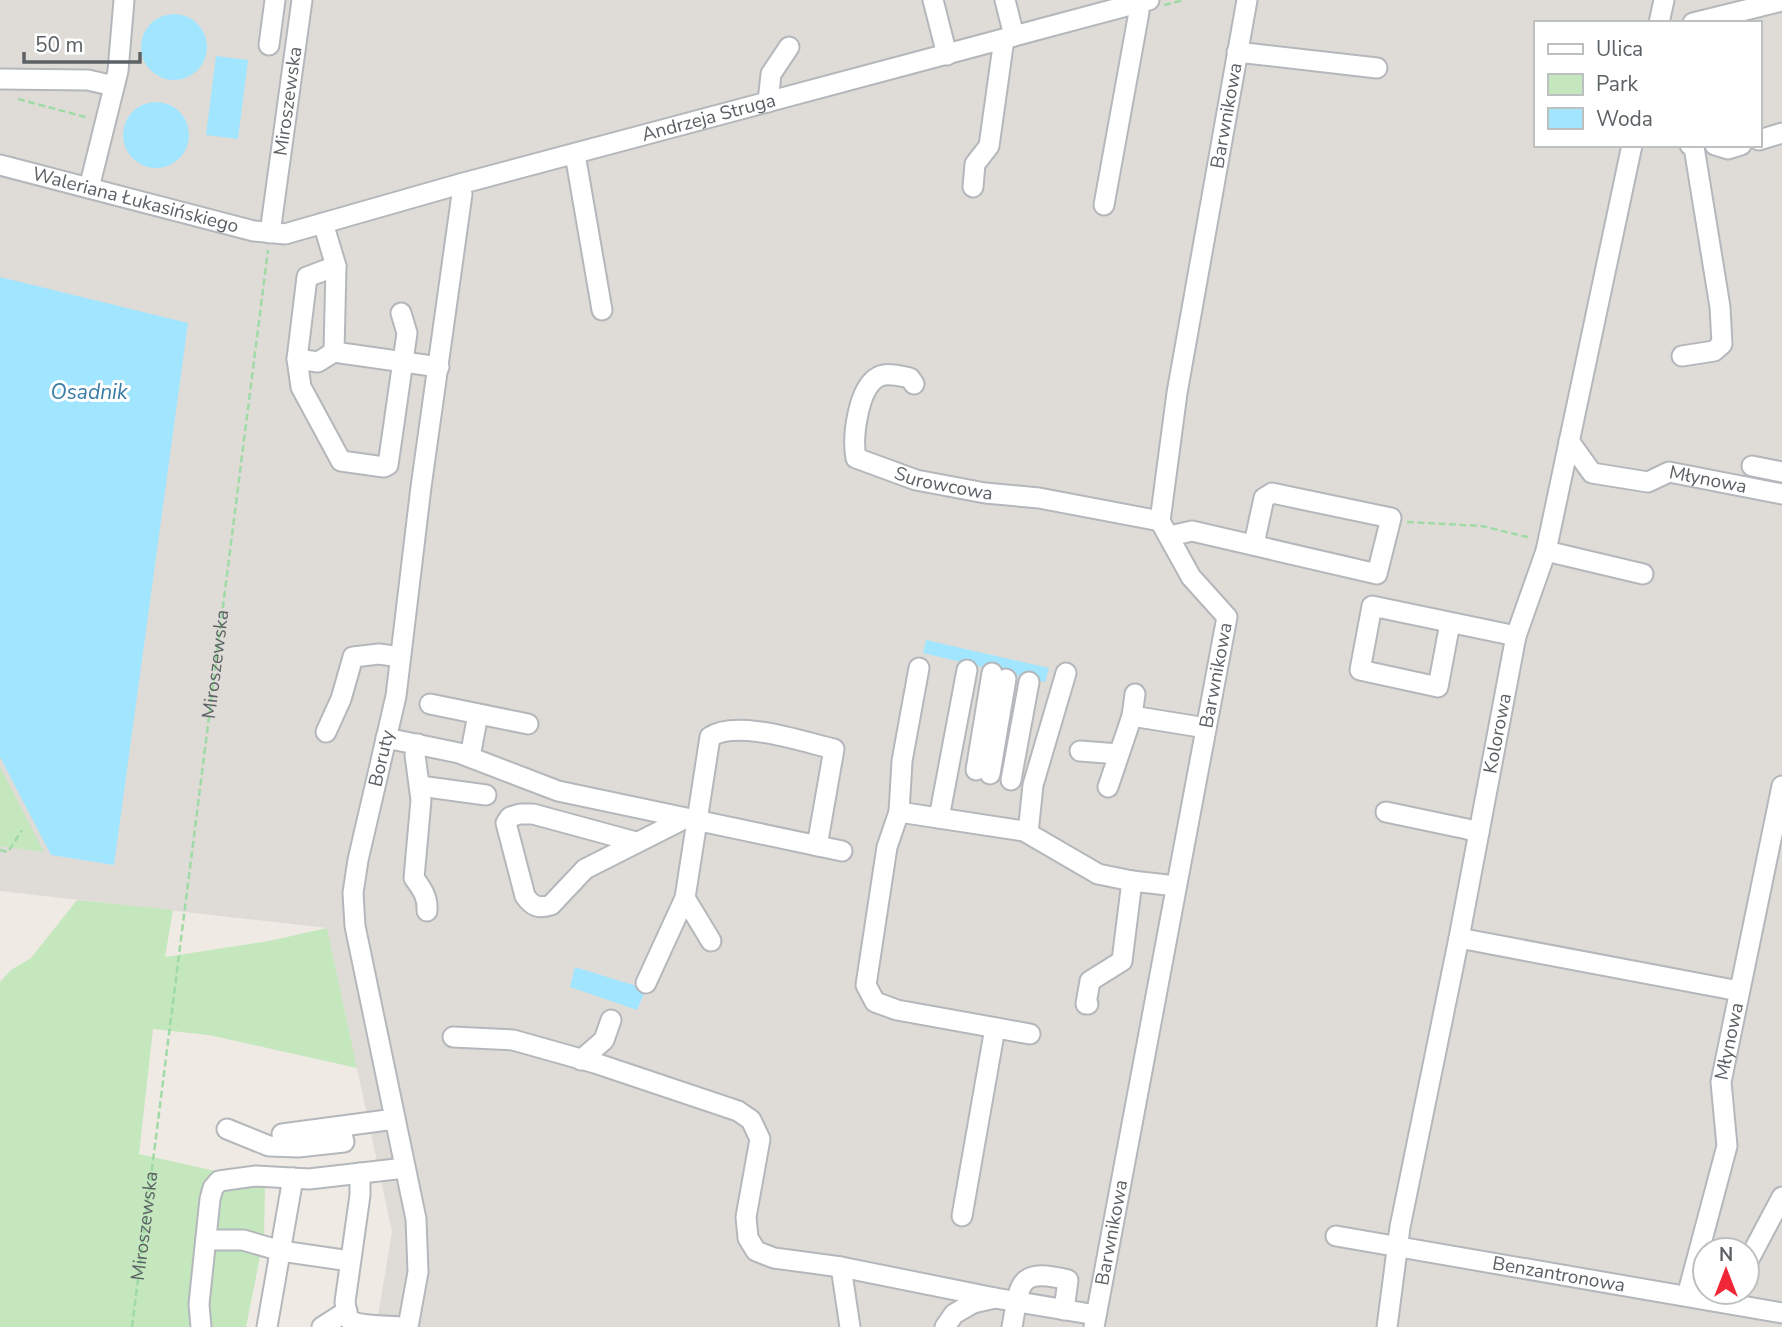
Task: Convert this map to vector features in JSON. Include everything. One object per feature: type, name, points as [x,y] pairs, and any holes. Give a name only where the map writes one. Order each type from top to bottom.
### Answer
[{"type":"street","points":[[89,188],[114,86],[124,0]]},
{"type":"street","points":[[270,45],[275,0]]},
{"type":"street","name":"Miroszewska","points":[[270,233],[302,0]]},
{"type":"street","points":[[933,0],[947,55]]},
{"type":"street","points":[[973,187],[975,164],[989,146],[1009,38],[1005,0]]},
{"type":"street","name":"Barwnikowa","points":[[1095,1321],[1227,617],[1191,577],[1165,529],[1177,393],[1247,0]]},
{"type":"street","points":[[1659,21],[1664,0]]},
{"type":"street","points":[[1701,21],[1782,1]]},
{"type":"street","points":[[1104,205],[1143,2]]},
{"type":"street","name":"Andrzeja Struga","points":[[270,233],[285,234],[460,184],[1143,2]]},
{"type":"street","points":[[768,102],[771,74],[789,47]]},
{"type":"street","points":[[1237,52],[1377,68]]},
{"type":"street","points":[[0,79],[88,80],[114,86]]},
{"type":"street","points":[[1761,139],[1782,133]]},
{"type":"street","name":"Kolorowa","points":[[1387,1327],[1400,1227],[1459,938],[1516,636],[1546,548],[1638,147]]},
{"type":"street","points":[[1682,356],[1714,351],[1722,344],[1720,307],[1693,147]]},
{"type":"street","points":[[575,154],[602,310]]},
{"type":"street","name":"Waleriana Łukasińskiego","points":[[0,165],[270,233]]},
{"type":"street","name":"Boruty","points":[[407,1327],[418,1272],[418,1242],[355,926],[353,893],[358,860],[396,696],[421,487],[462,194],[460,184]]},
{"type":"street","points":[[323,223],[336,266],[334,352]]},
{"type":"street","points":[[336,266],[307,276],[297,359],[301,387],[341,461],[384,467],[388,465],[407,333],[401,313]]},
{"type":"street","points":[[297,359],[318,362],[334,352],[439,367]]},
{"type":"street","name":"Surowcowa","points":[[914,384],[910,378],[895,374],[880,376],[868,385],[855,427],[856,458],[916,480],[985,493],[1039,498],[1165,529]]},
{"type":"street","name":"Młynowa","points":[[1569,441],[1592,473],[1648,482],[1670,472],[1782,494]]},
{"type":"street","points":[[1752,466],[1782,472]]},
{"type":"street","points":[[1165,529],[1192,531],[1254,544],[1377,574],[1391,518],[1272,493],[1264,498],[1254,544]]},
{"type":"street","points":[[1546,548],[1643,574]]},
{"type":"street","points":[[1450,623],[1438,687],[1360,670],[1372,606],[1516,636]]},
{"type":"street","points":[[326,732],[341,699],[353,657],[379,654],[400,657]]},
{"type":"street","points":[[919,668],[902,761],[899,812],[887,847],[866,985],[875,1002],[897,1010],[1030,1034]]},
{"type":"street","points":[[939,818],[989,737],[985,674]]},
{"type":"street","points":[[969,769],[987,706],[985,674]]},
{"type":"street","points":[[969,769],[985,674]]},
{"type":"street","points":[[1028,834],[1033,785],[1066,674]]},
{"type":"street","points":[[1011,780],[1030,682]]},
{"type":"street","points":[[1108,787],[1132,716],[1135,694]]},
{"type":"street","points":[[430,704],[528,724]]},
{"type":"street","points":[[470,757],[478,714]]},
{"type":"street","points":[[1132,716],[1206,728]]},
{"type":"street","points":[[646,983],[685,898],[690,820],[709,737],[729,731],[753,732],[834,749],[817,846]]},
{"type":"street","points":[[1020,731],[1048,735]]},
{"type":"street","points":[[386,738],[470,757],[558,791],[842,851]]},
{"type":"street","points":[[418,744],[415,755],[420,786],[414,878],[424,891],[427,911]]},
{"type":"street","points":[[1080,751],[1119,754]]},
{"type":"street","points":[[969,769],[1033,785]]},
{"type":"street","points":[[420,786],[485,795]]},
{"type":"street","name":"Młynowa","points":[[1687,1296],[1727,1146],[1721,1082],[1782,786]]},
{"type":"street","points":[[899,812],[1028,834],[1098,874],[1176,886]]},
{"type":"street","points":[[1386,812],[1479,833]]},
{"type":"street","points":[[636,842],[533,814],[520,814],[510,817],[506,822],[525,896],[537,907],[551,905],[585,869],[636,842],[690,820]]},
{"type":"street","points":[[1088,1004],[1090,981],[1122,961],[1132,881]]},
{"type":"street","points":[[685,898],[711,941]]},
{"type":"street","points":[[1459,938],[1739,991]]},
{"type":"street","points":[[582,1060],[604,1040],[611,1020]]},
{"type":"street","points":[[962,1216],[995,1028]]},
{"type":"street","points":[[453,1037],[513,1040],[738,1111],[751,1120],[760,1139],[746,1217],[748,1238],[756,1251],[774,1258],[841,1267],[1064,1310],[1095,1321]]},
{"type":"street","points":[[227,1129],[298,1147],[344,1142],[340,1127],[395,1119]]},
{"type":"street","points":[[268,1177],[276,1140]]},
{"type":"street","points":[[201,1327],[200,1304],[210,1199],[213,1188],[219,1181],[268,1177],[309,1179],[405,1168]]},
{"type":"street","points":[[360,1173],[345,1302],[348,1318],[355,1323],[407,1327]]},
{"type":"street","points":[[267,1327],[293,1178]]},
{"type":"street","points":[[1761,1237],[1782,1197]]},
{"type":"street","name":"Benzantronowa","points":[[1336,1236],[1691,1296]]},
{"type":"street","points":[[206,1240],[243,1240],[281,1251],[350,1261]]},
{"type":"street","points":[[841,1267],[850,1327]]},
{"type":"street","points":[[1012,1327],[1021,1284],[1027,1278],[1049,1275],[1068,1280],[1064,1310]]},
{"type":"street","points":[[945,1327],[954,1314],[973,1303],[995,1298]]},
{"type":"street","name":"Benzantronowa","points":[[1757,1306],[1782,1313]]},
{"type":"street","points":[[322,1327],[347,1311]]},
{"type":"path","points":[[18,99],[106,123]]},
{"type":"path","name":"Miroszewska","points":[[132,1327],[270,233]]},
{"type":"path","points":[[1391,518],[1408,522],[1482,526],[1534,538],[1546,548]]},
{"type":"path","points":[[0,850],[8,852],[22,830]]},
{"type":"shaded area","points":[[0,0],[1782,0],[1782,1327],[376,1327],[392,1232],[327,928],[0,891]]},
{"type":"green space","points":[[0,767],[44,852],[0,846]]},
{"type":"green space","points":[[77,900],[173,910],[165,957],[269,941],[327,928],[357,1068],[209,1035],[153,1029],[139,1154],[265,1182],[264,1237],[246,1327],[0,1327],[0,982],[11,970],[31,958]]},
{"type":"water","points":[[174,14],[187,17],[197,24],[204,34],[207,47],[204,60],[197,70],[187,77],[174,80],[161,77],[151,70],[144,60],[141,47],[144,34],[151,24],[161,17]]},
{"type":"water","points":[[216,56],[248,60],[238,139],[206,135]]},
{"type":"water","points":[[156,102],[169,105],[179,112],[186,122],[189,135],[186,148],[179,158],[169,165],[156,168],[143,165],[133,158],[126,148],[123,135],[126,122],[133,112],[143,105]]},
{"type":"water","name":"Osadnik","points":[[0,277],[188,323],[114,865],[51,855],[0,757]]},
{"type":"water","points":[[926,640],[1049,668],[1045,682],[923,653]]},
{"type":"water","points":[[575,967],[646,989],[637,1010],[570,987]]}]
